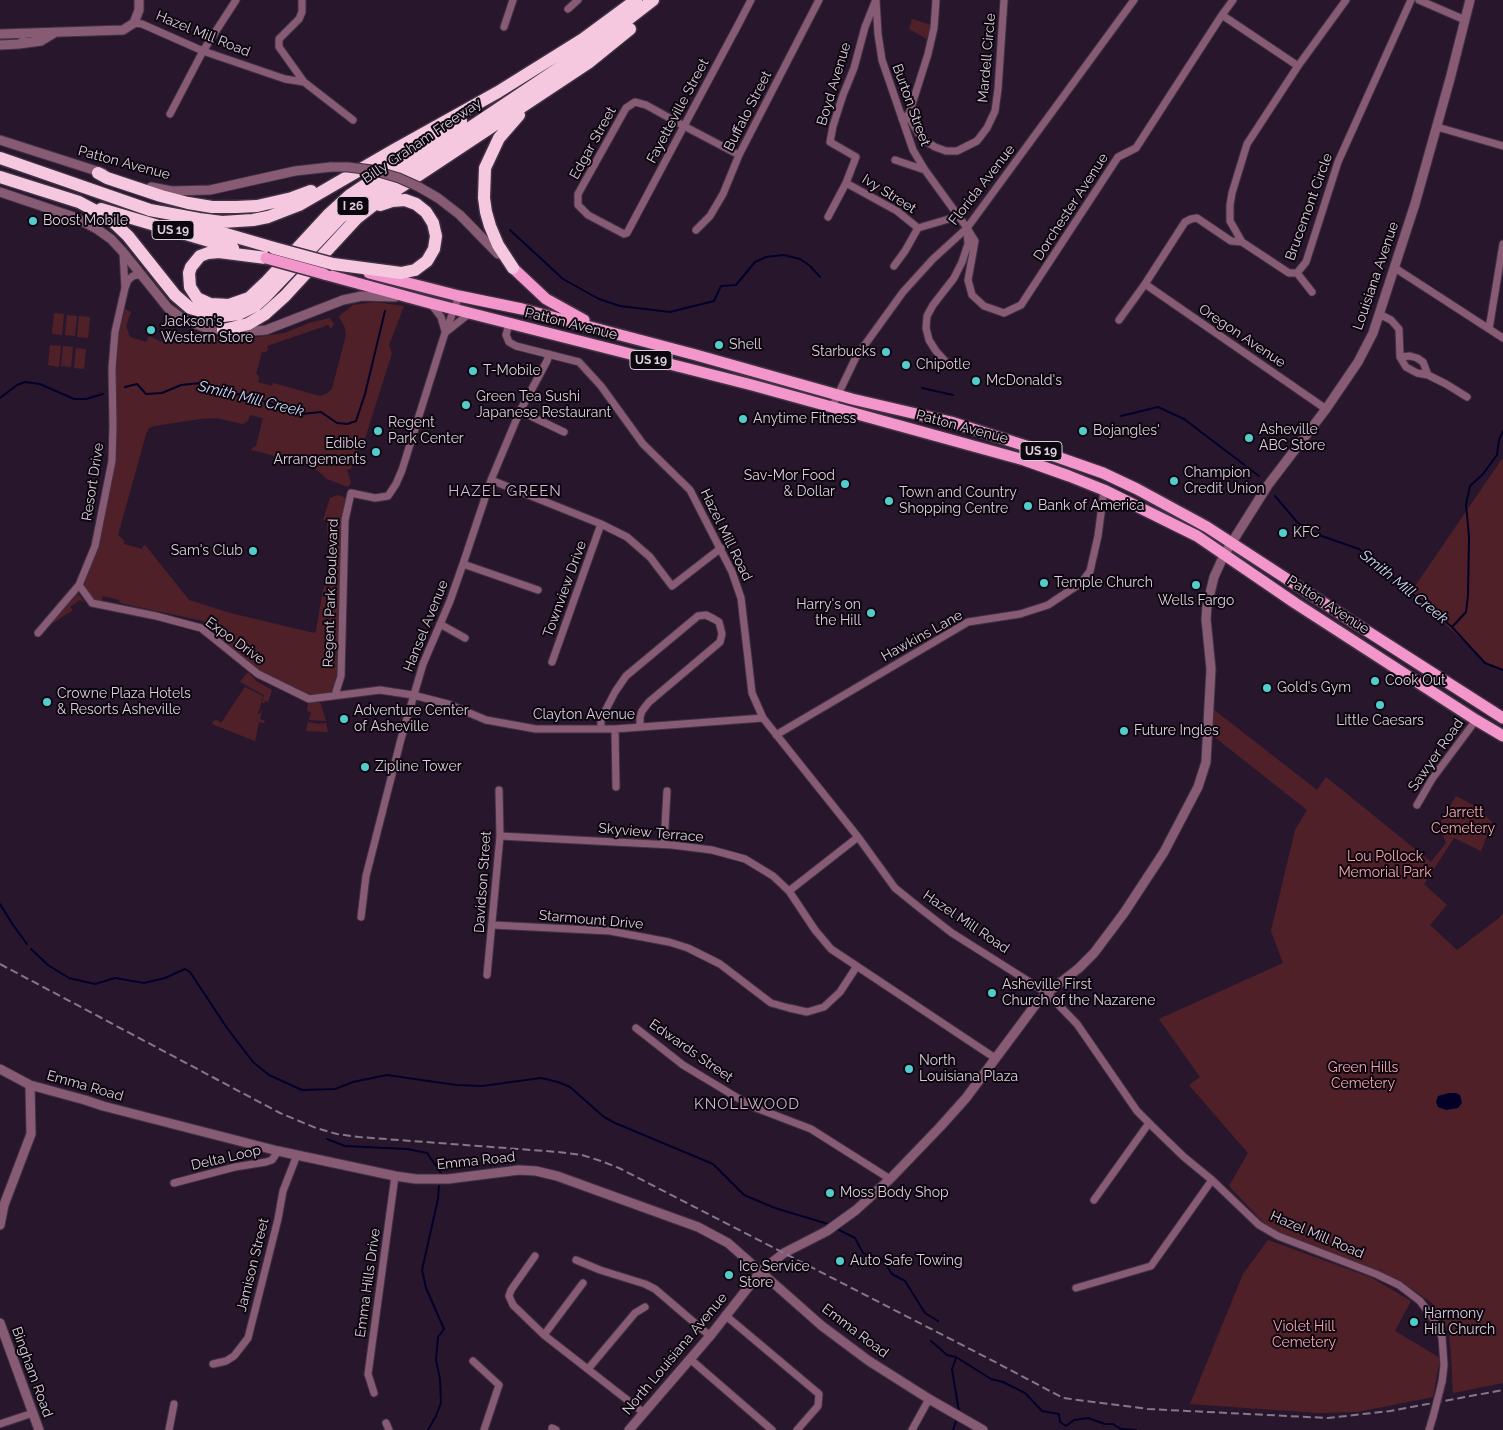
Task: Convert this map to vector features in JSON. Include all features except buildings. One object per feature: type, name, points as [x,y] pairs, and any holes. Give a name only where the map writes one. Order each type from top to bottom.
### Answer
[{"type":"highway","name":"Billy Graham Freeway","points":[[0,158],[150,210],[211,221],[237,222],[268,217],[292,208],[498,92],[583,39],[636,0]]},
{"type":"highway","name":"Billy Graham Freeway","points":[[0,177],[79,202],[109,218],[119,226],[143,253],[174,295],[184,304],[198,311],[215,315],[239,314],[255,306],[266,297],[339,219],[359,202],[604,38],[653,0]]},
{"type":"highway","points":[[223,330],[248,324],[264,314],[285,296],[357,218],[375,204],[588,63],[664,0]]},
{"type":"highway","points":[[513,268],[498,245],[490,226],[484,198],[485,168],[499,138],[508,126],[529,106],[545,95],[549,89]]},
{"type":"highway","points":[[270,253],[219,252],[200,256],[191,267],[189,273],[190,287],[197,298],[210,304],[236,304],[249,298],[328,215],[350,195],[494,99],[498,92]]},
{"type":"highway","points":[[98,172],[107,178],[161,196],[212,207],[241,207],[267,204],[332,185]]},
{"type":"highway","points":[[333,264],[396,273],[407,272],[422,266],[434,249],[435,229],[430,217],[422,208],[410,202],[398,200],[385,203],[351,224]]},
{"type":"highway","name":"Patton Avenue","points":[[79,202],[270,253],[333,264]]},
{"type":"highway","name":"Patton Avenue","points":[[150,210],[270,253]]},
{"type":"main road","name":"Patton Avenue","points":[[270,253],[324,274],[414,299],[752,385],[1024,460],[1104,490],[1197,536],[1295,603],[1503,736]]},
{"type":"main road","name":"Patton Avenue","points":[[333,264],[459,296],[522,309],[852,399],[951,422],[1088,468],[1137,489],[1182,512],[1232,542],[1503,718]]},
{"type":"main road","name":"Patton Avenue","points":[[513,268],[533,288],[554,303],[575,316],[608,332]]},
{"type":"street","points":[[134,23],[139,10],[139,0]]},
{"type":"street","points":[[170,114],[203,51],[236,0]]},
{"type":"street","points":[[302,0],[302,12],[299,19],[279,39],[279,48],[304,82]]},
{"type":"street","points":[[504,26],[514,0]]},
{"type":"street","points":[[568,9],[578,0]]},
{"type":"street","name":"Fayetteville Street","points":[[627,233],[751,0]]},
{"type":"street","name":"Buffalo Street","points":[[696,230],[710,216],[723,194],[739,155],[819,0]]},
{"type":"street","name":"Burton Street","points":[[876,0],[882,60],[913,150],[925,170],[967,228]]},
{"type":"street","name":"Boyd Avenue","points":[[828,217],[846,183],[856,157],[830,142],[833,126],[854,68],[865,27],[876,0]]},
{"type":"street","points":[[902,119],[909,114],[928,54],[934,28],[936,0]]},
{"type":"street","name":"Mardell Circle","points":[[902,119],[910,119],[921,138],[935,147],[946,151],[957,150],[977,141],[987,128],[995,111],[1004,0]]},
{"type":"street","name":"Florida Avenue","points":[[832,407],[856,357],[903,292],[933,259],[967,228],[1134,0]]},
{"type":"street","name":"Dorchester Avenue","points":[[967,228],[975,242],[968,280],[972,295],[984,306],[1004,313],[1021,305],[1118,157],[1136,148],[1233,0]]},
{"type":"street","name":"Brucemont Circle","points":[[1346,0],[1298,66],[1247,144],[1232,193],[1230,221],[1242,242],[1289,273],[1297,274],[1306,262],[1338,162],[1411,0]]},
{"type":"street","points":[[1419,0],[1465,20]]},
{"type":"street","name":"Louisiana Avenue","points":[[1224,555],[1268,485],[1326,409],[1358,362],[1373,333],[1395,268],[1437,127],[1470,0]]},
{"type":"street","points":[[1222,15],[1298,66]]},
{"type":"street","name":"Hazel Mill Road","points":[[0,34],[123,30],[134,23],[142,24],[203,51],[285,79],[304,82],[353,120]]},
{"type":"street","points":[[0,45],[41,42],[57,32]]},
{"type":"street","points":[[19,44],[24,40],[24,33]]},
{"type":"street","name":"Edgar Street","points":[[627,233],[624,234],[588,215],[578,205],[578,194],[626,108],[635,102],[646,105],[684,126]]},
{"type":"street","points":[[684,126],[739,155]]},
{"type":"street","points":[[1437,127],[1503,146]]},
{"type":"street","name":"Patton Avenue","points":[[0,140],[98,172],[162,190],[188,192],[210,190],[294,171],[331,167],[372,170],[399,178],[438,198],[460,215],[513,268]]},
{"type":"street","points":[[895,160],[925,170]]},
{"type":"street","name":"Ivy Street","points":[[846,183],[897,211],[918,228]]},
{"type":"street","name":"Patton Avenue","points":[[2,195],[74,217],[97,229],[111,239],[158,297],[176,314],[191,323],[206,328],[241,332],[266,330],[343,300],[362,296],[389,296],[414,299]]},
{"type":"street","points":[[894,266],[918,228],[958,216]]},
{"type":"street","points":[[1119,320],[1185,222],[1198,218],[1231,241],[1242,242]]},
{"type":"street","points":[[948,364],[929,340],[926,328],[927,316],[954,278],[962,262],[968,244],[967,228]]},
{"type":"street","points":[[1488,329],[1503,244]]},
{"type":"street","name":"Resort Drive","points":[[38,633],[79,586],[95,546],[112,461],[114,426],[112,368],[115,332],[125,288],[123,252]]},
{"type":"street","points":[[1395,268],[1503,338]]},
{"type":"street","points":[[125,288],[128,280],[133,276],[141,274]]},
{"type":"street","points":[[1297,274],[1312,292]]},
{"type":"street","name":"Oregon Avenue","points":[[1144,284],[1326,409]]},
{"type":"street","name":"Regent Park Boulevard","points":[[335,695],[341,676],[345,520],[351,492],[375,498],[388,496],[396,484],[459,296]]},
{"type":"street","points":[[430,303],[441,316],[446,332],[470,313]]},
{"type":"street","points":[[1379,314],[1391,320],[1399,329],[1400,357],[1406,367],[1446,384],[1467,397]]},
{"type":"street","name":"Hazel Mill Road","points":[[509,324],[506,335],[508,342],[516,346],[579,362],[601,386],[643,444],[690,490],[732,572],[741,598],[752,693],[763,718],[858,837],[895,888],[952,933],[1047,992],[1078,1024],[1137,1111],[1184,1157],[1212,1180],[1259,1225],[1277,1236],[1376,1274],[1399,1285],[1420,1301],[1433,1318],[1442,1337],[1444,1365],[1442,1382],[1429,1430]]},
{"type":"street","name":"Hansel Avenue","points":[[361,918],[366,876],[413,695],[423,664],[463,564],[491,480],[520,411],[547,361],[548,354]]},
{"type":"street","points":[[1400,357],[1410,356],[1423,362],[1428,376]]},
{"type":"street","points":[[520,411],[564,432]]},
{"type":"street","points":[[491,480],[601,524],[627,537],[650,557],[672,586],[720,548]]},
{"type":"street","name":"Hawkins Lane","points":[[776,735],[968,622],[1020,614],[1048,605],[1081,583],[1090,571],[1098,536],[1104,490]]},
{"type":"street","name":"Townview Drive","points":[[552,662],[601,524]]},
{"type":"street","name":"North Louisiana Avenue","points":[[630,1430],[710,1336],[761,1271],[787,1251],[847,1217],[890,1179],[961,1104],[1047,992],[1079,968],[1094,953],[1124,913],[1164,852],[1198,787],[1204,769],[1208,736],[1211,669],[1207,633],[1207,606],[1214,578],[1224,555]]},
{"type":"street","points":[[463,564],[538,590]]},
{"type":"street","name":"Expo Drive","points":[[79,586],[92,602],[201,628],[258,674],[309,699],[380,690]]},
{"type":"street","points":[[600,729],[601,719],[626,676],[698,616],[706,615],[720,622],[722,634],[720,642],[649,702],[642,711],[640,727]]},
{"type":"street","points":[[440,624],[464,638]]},
{"type":"street","name":"Clayton Avenue","points":[[380,690],[413,695],[448,704],[486,720],[536,730],[615,729],[763,718]]},
{"type":"street","name":"Sawyer Road","points":[[1417,805],[1432,780],[1476,720]]},
{"type":"street","points":[[615,729],[616,788]]},
{"type":"street","name":"Davidson Street","points":[[487,975],[500,836],[499,790]]},
{"type":"street","points":[[664,844],[666,790]]},
{"type":"street","name":"Skyview Terrace","points":[[500,836],[664,844],[712,850],[745,859],[773,876],[789,891],[815,930],[831,949],[996,1058]]},
{"type":"street","points":[[789,891],[858,837]]},
{"type":"street","name":"Starmount Drive","points":[[493,925],[610,931],[669,942],[688,948],[720,964],[771,1003],[808,1012],[824,1007],[840,992],[857,966]]},
{"type":"street","name":"Edwards Street","points":[[636,1028],[683,1065],[751,1106],[812,1129],[890,1179]]},
{"type":"street","name":"Emma Road","points":[[0,1070],[30,1085],[102,1106],[297,1156],[395,1176],[448,1179],[519,1170],[536,1171],[557,1176],[698,1227],[728,1244],[822,1326],[869,1360],[929,1399],[983,1430]]},
{"type":"street","points":[[0,1225],[4,1205],[31,1134],[30,1085]]},
{"type":"street","points":[[1094,1200],[1149,1123]]},
{"type":"street","name":"Delta Loop","points":[[174,1183],[235,1167],[266,1162],[272,1160],[278,1151]]},
{"type":"street","name":"Jamison Street","points":[[213,1364],[226,1361],[234,1356],[248,1338],[278,1219],[283,1191],[297,1156]]},
{"type":"street","name":"Emma Hills Drive","points":[[374,1393],[368,1374],[395,1176]]},
{"type":"street","points":[[1076,1288],[1152,1266],[1212,1180]]},
{"type":"street","points":[[535,1256],[511,1290],[509,1296],[513,1305],[544,1335],[644,1413]]},
{"type":"street","points":[[576,1260],[655,1289],[710,1336]]},
{"type":"street","points":[[544,1335],[583,1284]]},
{"type":"street","points":[[588,1369],[635,1313],[646,1308]]},
{"type":"street","points":[[725,1315],[819,1394],[818,1406],[797,1430]]},
{"type":"street","name":"Bingham Road","points":[[0,1323],[39,1430]]},
{"type":"street","points":[[690,1359],[772,1430]]},
{"type":"street","points":[[473,1361],[499,1384],[484,1430]]},
{"type":"street","points":[[912,1430],[929,1399]]},
{"type":"street","points":[[169,1430],[174,1404]]},
{"type":"street","points":[[0,1424],[33,1412]]},
{"type":"green space","points":[[912,19],[931,25],[927,39],[909,29]]},
{"type":"green space","points":[[375,302],[404,306],[389,345],[392,353],[362,448],[358,450],[351,469],[347,470],[351,482],[348,487],[327,479],[312,466],[252,450],[256,446],[263,418],[250,415],[248,421],[243,424],[216,418],[154,426],[149,428],[146,434],[118,535],[124,540],[124,544],[142,549],[145,545],[189,600],[230,613],[314,633],[329,568],[327,521],[323,520],[330,498],[338,495],[344,497],[346,502],[338,676],[331,693],[314,695],[303,693],[260,673],[213,634],[216,629],[203,621],[120,603],[119,600],[103,596],[101,602],[94,601],[84,585],[104,513],[116,460],[115,374],[117,343],[125,309],[131,312],[126,326],[130,337],[146,342],[149,336],[162,342],[164,340],[177,344],[190,331],[219,337],[258,337],[285,333],[309,323],[330,318],[334,324],[331,329],[328,325],[267,346],[268,350],[262,352],[256,374],[259,376],[258,382],[272,386],[273,383],[320,396],[332,389],[346,335],[339,316],[353,305]]},
{"type":"green space","points":[[54,313],[64,314],[62,335],[52,334]]},
{"type":"green space","points":[[67,315],[77,316],[75,336],[65,335]]},
{"type":"green space","points":[[79,316],[90,317],[88,338],[77,337]]},
{"type":"green space","points":[[50,345],[61,346],[59,367],[48,365]]},
{"type":"green space","points":[[63,346],[73,347],[71,367],[61,366]]},
{"type":"green space","points":[[76,348],[86,349],[84,369],[74,368]]},
{"type":"green space","points":[[1502,459],[1503,670],[1489,665],[1411,592]]},
{"type":"green space","points":[[78,594],[85,603],[80,600],[70,607],[73,610],[48,626]]},
{"type":"green space","points":[[247,673],[256,681],[272,690],[268,702],[262,703],[264,695],[240,682]]},
{"type":"green space","points":[[245,687],[263,696],[258,714],[262,711],[260,719],[265,721],[264,723],[259,722],[255,741],[212,724],[213,721],[217,720],[221,723]]},
{"type":"green space","points":[[320,702],[326,721],[309,720],[311,712],[307,711],[308,704]]},
{"type":"green space","name":"Green Hills Cemetery","points":[[1213,709],[1317,790],[1326,777],[1431,862],[1446,843],[1439,825],[1456,796],[1475,806],[1492,822],[1481,851],[1454,838],[1424,884],[1447,905],[1430,925],[1457,950],[1503,913],[1503,1383],[1453,1393],[1449,1334],[1442,1318],[1432,1303],[1412,1289],[1375,1269],[1282,1234],[1264,1223],[1229,1186],[1248,1153],[1189,1085],[1200,1077],[1159,1019],[1283,963],[1271,931],[1295,830],[1307,810],[1212,735]]},
{"type":"green space","points":[[308,722],[326,723],[328,732],[306,731]]},
{"type":"green space","name":"Violet Hill Cemetery","points":[[1268,1240],[1372,1278],[1411,1301],[1395,1331],[1440,1358],[1433,1397],[1357,1412],[1318,1413],[1190,1404],[1243,1274]]},
{"type":"water","points":[[1449,1093],[1460,1095],[1462,1103],[1458,1108],[1446,1110],[1438,1107],[1436,1102],[1438,1096]]},
{"type":"waterway","name":"Smith Mill Creek","points":[[510,230],[563,279],[599,299],[620,306],[670,312],[714,301],[721,286],[736,285],[755,262],[766,257],[784,255],[800,259],[820,277]]},
{"type":"waterway","name":"Smith Mill Creek","points":[[125,387],[137,384],[146,394],[162,393],[181,385],[201,383],[226,393],[245,395],[302,414],[321,412],[337,423],[347,424],[356,421],[365,394],[385,311]]},
{"type":"waterway","name":"Smith Mill Creek","points":[[0,398],[17,385],[25,382],[40,384],[74,399],[86,399],[103,394]]},
{"type":"waterway","name":"Smith Mill Creek","points":[[922,388],[953,395]]},
{"type":"waterway","name":"Smith Mill Creek","points":[[1121,416],[1158,407],[1184,419],[1259,476]]},
{"type":"waterway","points":[[1452,627],[1466,612],[1469,537],[1466,504],[1470,486],[1483,474],[1497,455],[1499,440],[1503,431]]},
{"type":"waterway","name":"Smith Mill Creek","points":[[1275,496],[1297,522],[1313,533],[1359,549],[1452,627],[1485,663],[1503,670]]},
{"type":"waterway","points":[[0,904],[27,944]]},
{"type":"waterway","points":[[31,949],[48,965],[69,978],[95,984],[115,978],[144,983],[165,978],[185,969],[190,972],[227,1028],[253,1062],[269,1075],[302,1090],[335,1089],[353,1082],[387,1075],[456,1085],[482,1086],[541,1078],[558,1082],[570,1087],[604,1117],[615,1123],[713,1164],[744,1195],[775,1208],[828,1224]]},
{"type":"waterway","points":[[327,1139],[345,1146],[407,1149],[427,1153],[441,1173]]},
{"type":"waterway","points":[[428,1430],[441,1403],[440,1379],[436,1360],[438,1337],[444,1329],[426,1288],[422,1270],[438,1199],[439,1186]]},
{"type":"waterway","points":[[837,1229],[855,1238],[863,1253],[882,1259],[892,1274],[905,1281],[925,1313],[938,1321]]},
{"type":"waterway","points":[[931,1341],[947,1355],[956,1357],[991,1379],[1003,1382],[1025,1393],[1042,1411],[1059,1414],[1060,1422],[1066,1426],[1074,1420],[1088,1418],[1105,1424],[1113,1424],[1121,1429],[1136,1430]]},
{"type":"waterway","points":[[956,1358],[952,1369],[959,1412]]},
{"type":"waterway","points":[[953,1430],[956,1421]]},
{"type":"railway","points":[[0,964],[280,1113],[316,1128],[337,1134],[359,1137],[582,1155],[619,1168],[1063,1398],[1148,1409],[1328,1418],[1390,1411],[1503,1390]]},
{"type":"place","name":"Boost Mobile","points":[[33,221]]},
{"type":"place","name":"Jackson's Western Store","points":[[151,330]]},
{"type":"place","name":"Shell","points":[[719,345]]},
{"type":"place","name":"Starbucks","points":[[886,352]]},
{"type":"place","name":"Chipotle","points":[[906,365]]},
{"type":"place","name":"T-Mobile","points":[[473,371]]},
{"type":"place","name":"McDonald's","points":[[976,381]]},
{"type":"place","name":"Green Tea Sushi Japanese Restaurant","points":[[466,405]]},
{"type":"place","name":"Anytime Fitness","points":[[743,419]]},
{"type":"place","name":"Regent Park Center","points":[[378,431]]},
{"type":"place","name":"Bojangles'","points":[[1083,431]]},
{"type":"place","name":"Asheville ABC Store","points":[[1249,438]]},
{"type":"place","name":"Edible Arrangements","points":[[376,452]]},
{"type":"place","name":"Champion Credit Union","points":[[1174,481]]},
{"type":"place","name":"Sav-Mor Food & Dollar","points":[[845,484]]},
{"type":"place","name":"Town and Country Shopping Centre","points":[[889,501]]},
{"type":"place","name":"Bank of America","points":[[1028,506]]},
{"type":"place","name":"KFC","points":[[1283,533]]},
{"type":"place","name":"Sam's Club","points":[[253,551]]},
{"type":"place","name":"Temple Church","points":[[1044,583]]},
{"type":"place","name":"Wells Fargo","points":[[1196,585]]},
{"type":"place","name":"Harry's on the Hill","points":[[871,613]]},
{"type":"place","name":"Cook Out","points":[[1375,681]]},
{"type":"place","name":"Gold's Gym","points":[[1267,688]]},
{"type":"place","name":"Crowne Plaza Hotels & Resorts Asheville","points":[[47,702]]},
{"type":"place","name":"Little Caesars","points":[[1380,705]]},
{"type":"place","name":"Adventure Center of Asheville","points":[[344,719]]},
{"type":"place","name":"Future Ingles","points":[[1124,731]]},
{"type":"place","name":"Zipline Tower","points":[[365,767]]},
{"type":"place","name":"Asheville First Church of the Nazarene","points":[[992,993]]},
{"type":"place","name":"North Louisiana Plaza","points":[[909,1069]]},
{"type":"place","name":"Moss Body Shop","points":[[830,1193]]},
{"type":"place","name":"Auto Safe Towing","points":[[840,1261]]},
{"type":"place","name":"Ice Service Store","points":[[729,1275]]},
{"type":"place","name":"Harmony Hill Church","points":[[1414,1322]]},
{"type":"district","name":"HAZEL GREEN","points":[[505,491]]},
{"type":"district","name":"KNOLLWOOD","points":[[747,1104]]},
{"type":"park label","name":"Jarrett Cemetery","points":[[1463,822]]},
{"type":"park label","name":"Lou Pollock Memorial Park","points":[[1385,866]]}]
